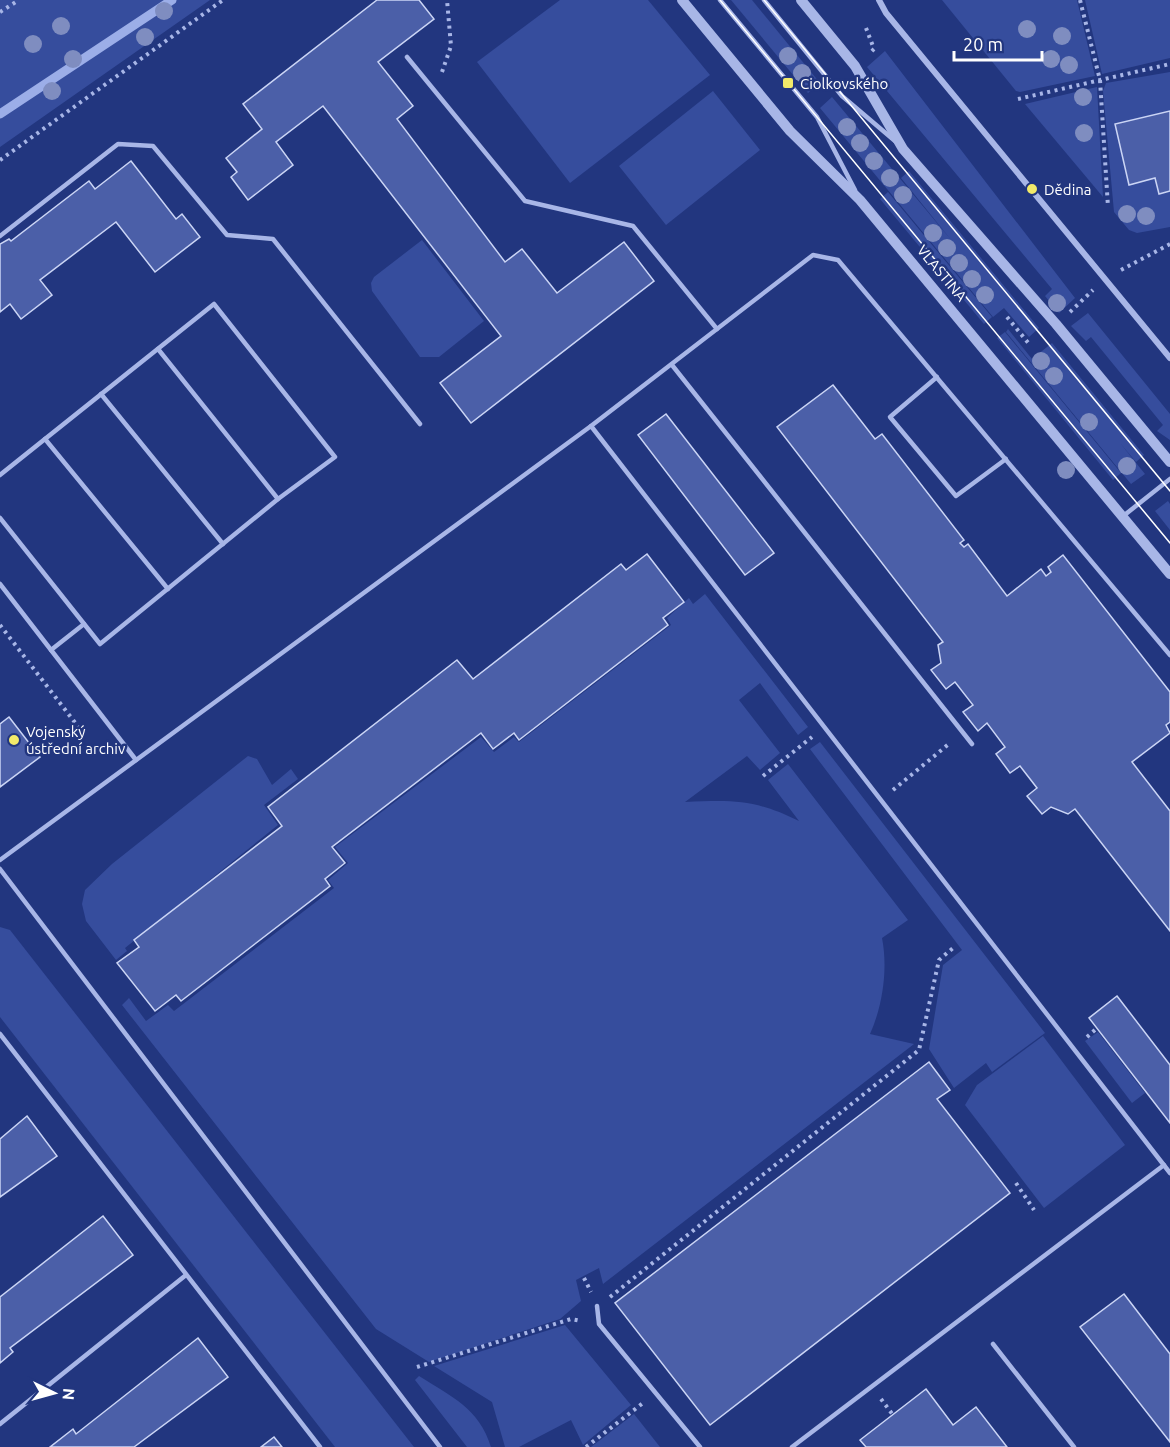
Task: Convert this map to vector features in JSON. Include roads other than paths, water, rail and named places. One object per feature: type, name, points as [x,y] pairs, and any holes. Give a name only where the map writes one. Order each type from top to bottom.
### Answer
[{"type":"street","name":"VLASTINA","points":[[682,0],[790,131],[860,200],[979,340],[1170,573]]},
{"type":"street","points":[[801,0],[855,66],[903,149],[1056,324],[1170,462]]},
{"type":"street","points":[[879,0],[886,13],[1170,358]]},
{"type":"lane","points":[[720,0],[817,117],[860,200]]},
{"type":"lane","points":[[764,0],[842,96],[903,149]]},
{"type":"lane","points":[[406,57],[525,201],[633,226],[717,329]]},
{"type":"lane","points":[[0,236],[118,144],[153,146],[226,235],[273,239],[420,424]]},
{"type":"lane","points":[[0,860],[591,426],[813,255],[838,260],[1170,655]]},
{"type":"lane","points":[[0,475],[214,304],[334,457],[278,499],[100,644],[0,518]]},
{"type":"lane","points":[[158,349],[278,499]]},
{"type":"lane","points":[[672,365],[972,744]]},
{"type":"lane","points":[[937,377],[890,417],[957,496],[1006,459]]},
{"type":"lane","points":[[101,394],[223,544]]},
{"type":"lane","points":[[591,426],[1170,1173]]},
{"type":"lane","points":[[45,439],[168,588]]},
{"type":"lane","points":[[1122,517],[1170,479]]},
{"type":"lane","points":[[0,584],[136,760]]},
{"type":"lane","points":[[51,650],[84,624]]},
{"type":"lane","points":[[0,869],[440,1447]]},
{"type":"lane","points":[[0,1034],[320,1447]]},
{"type":"lane","points":[[792,1447],[1164,1165]]},
{"type":"lane","points":[[0,1424],[186,1275]]},
{"type":"lane","points":[[597,1306],[599,1324],[700,1447]]},
{"type":"lane","points":[[993,1344],[1074,1447]]},
{"type":"waterway","points":[[0,114],[172,0]]},
{"type":"tram line","points":[[720,0],[1170,543]]},
{"type":"tram line","points":[[764,0],[1170,491]]},
{"type":"place","name":"Ciolkovského","points":[[788,83]]},
{"type":"place","name":"Dědina","points":[[1032,189]]},
{"type":"place","name":"Vojenský ústřední archiv","points":[[14,740]]}]
